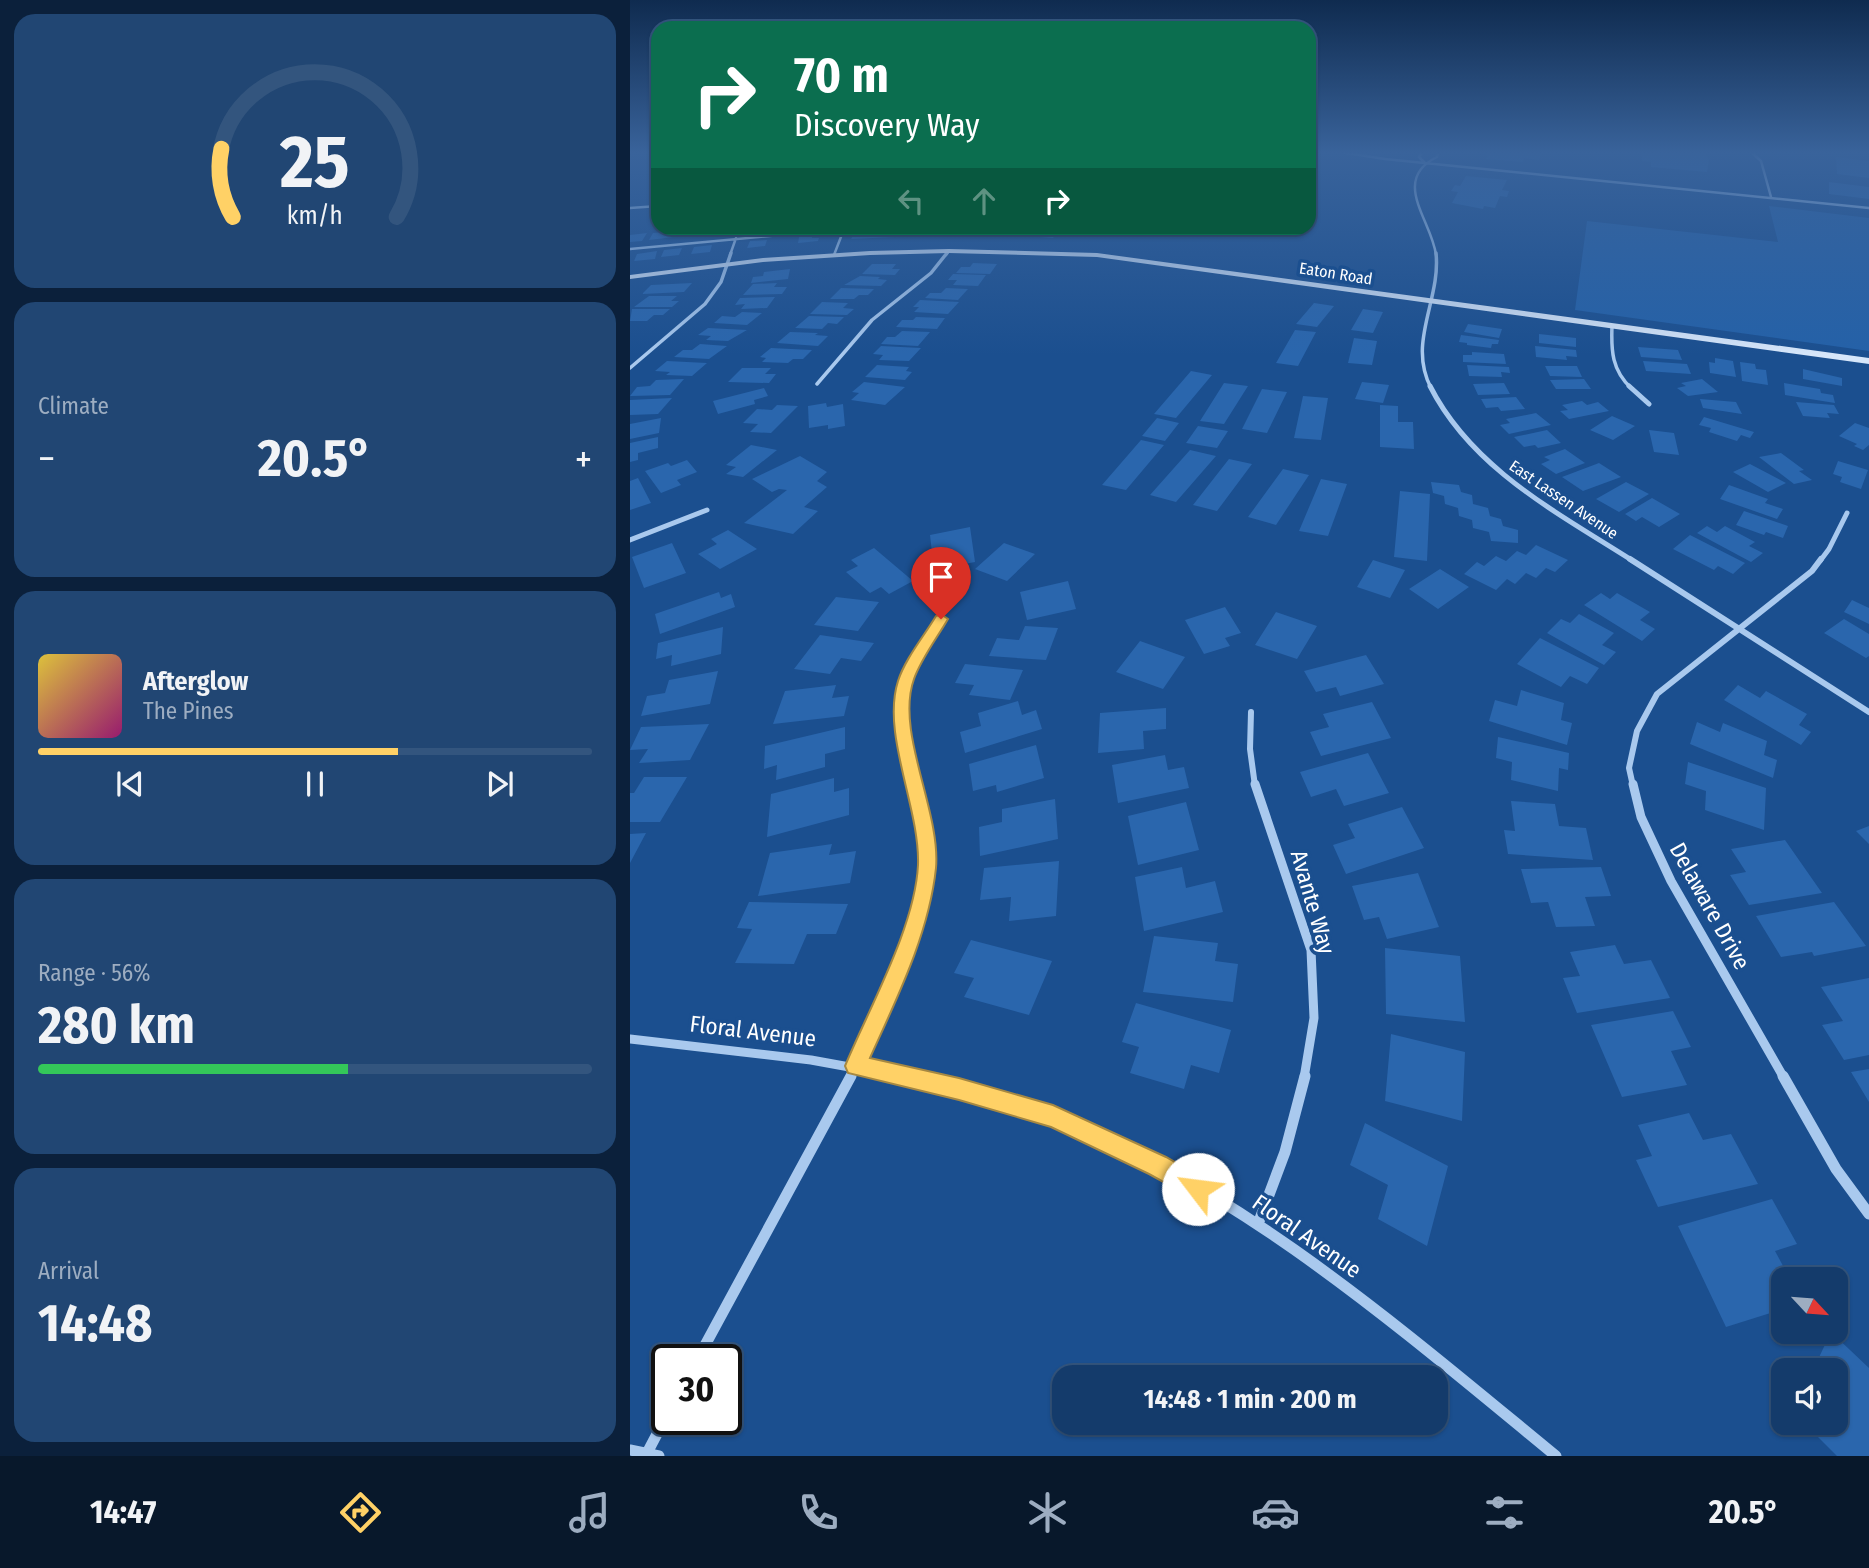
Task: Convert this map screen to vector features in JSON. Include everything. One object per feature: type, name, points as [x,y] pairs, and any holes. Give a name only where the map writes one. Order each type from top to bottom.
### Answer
[{"type":"street","name":"East Lassen Avenue","points":[[1423,219],[1435,243],[1437,274],[1421,338],[1422,365],[1432,390],[1464,438],[1493,467],[1531,496],[1869,712]]},
{"type":"street","points":[[630,248],[772,235]]},
{"type":"street","points":[[834,255],[842,235]]},
{"type":"street","points":[[630,368],[693,317],[714,292],[736,238]]},
{"type":"street","points":[[726,267],[947,253]]},
{"type":"street","points":[[817,384],[872,320],[930,273],[947,253]]},
{"type":"street","points":[[630,279],[834,255],[947,253],[1095,259],[1869,361]]},
{"type":"street","points":[[1612,326],[1610,355],[1615,369],[1627,385],[1649,404]]},
{"type":"street","points":[[630,540],[707,510]]},
{"type":"street","name":"Delaware Drive","points":[[1847,513],[1829,549],[1812,571],[1657,694],[1637,731],[1629,768],[1641,817],[1671,881],[1836,1169],[1869,1214]]},
{"type":"street","points":[[706,1344],[856,1066],[892,984],[917,915],[927,866],[921,813],[903,728],[902,704],[906,680],[941,619]]},
{"type":"street","name":"Avante Way","points":[[1251,712],[1250,749],[1255,785],[1311,950],[1314,1017],[1303,1086],[1285,1152],[1258,1224]]},
{"type":"street","name":"Floral Avenue","points":[[630,1038],[739,1049],[856,1066],[959,1089],[1053,1117],[1157,1165],[1258,1224],[1402,1331],[1556,1456]]},
{"type":"street","points":[[630,1450],[653,1454],[660,1435]]},
{"type":"shaded area","points":[[1772,219],[1869,219],[1869,351],[1575,310],[1587,221],[1778,242]]},
{"type":"building","points":[[647,233],[642,241],[630,242],[630,235]]},
{"type":"building","points":[[652,235],[676,235],[674,237],[649,240]]},
{"type":"building","points":[[853,235],[896,235],[895,237],[851,239]]},
{"type":"building","points":[[902,235],[942,235],[941,237],[900,237]]},
{"type":"building","points":[[964,235],[1009,235],[1007,237]]},
{"type":"building","points":[[1011,235],[1056,235],[1053,238]]},
{"type":"building","points":[[799,237],[819,238],[818,241],[798,243]]},
{"type":"building","points":[[767,240],[765,246],[747,248],[750,241]]},
{"type":"building","points":[[712,245],[710,252],[691,254],[694,247]]},
{"type":"building","points":[[682,248],[679,255],[661,257],[664,250]]},
{"type":"building","points":[[657,251],[655,259],[634,261],[637,254]]},
{"type":"building","points":[[973,263],[997,264],[990,274],[956,273],[961,267],[970,267]]},
{"type":"building","points":[[872,264],[896,264],[892,269],[900,269],[895,275],[862,274]]},
{"type":"building","points":[[790,269],[788,279],[751,283],[753,277],[763,276],[764,272]]},
{"type":"building","points":[[953,274],[986,275],[978,286],[953,285],[957,280],[948,280]]},
{"type":"building","points":[[860,276],[887,280],[881,286],[844,285]]},
{"type":"building","points":[[692,283],[684,292],[642,294],[651,285]]},
{"type":"building","points":[[777,283],[774,287],[787,287],[782,294],[743,295],[753,284]]},
{"type":"building","points":[[841,288],[874,289],[868,295],[859,295],[854,299],[830,299]]},
{"type":"building","points":[[946,288],[968,289],[958,300],[925,298],[930,293],[941,293]]},
{"type":"building","points":[[649,296],[677,296],[671,301],[679,301],[672,307],[634,307]]},
{"type":"building","points":[[775,297],[767,308],[741,309],[745,304],[735,305],[740,298]]},
{"type":"building","points":[[920,300],[959,302],[948,314],[914,312],[919,307],[913,307]]},
{"type":"building","points":[[822,302],[848,303],[843,308],[854,309],[847,315],[810,314]]},
{"type":"building","points":[[1314,303],[1334,306],[1317,327],[1296,324]]},
{"type":"building","points":[[632,309],[670,309],[647,321],[630,321]]},
{"type":"building","points":[[1363,309],[1383,312],[1373,333],[1351,330]]},
{"type":"building","points":[[742,312],[762,313],[747,325],[714,323],[722,316],[735,317]]},
{"type":"building","points":[[809,316],[844,317],[837,324],[828,323],[822,329],[795,328]]},
{"type":"building","points":[[916,317],[945,318],[937,329],[896,327],[902,320],[913,320]]},
{"type":"building","points":[[1468,324],[1502,329],[1499,338],[1464,332]]},
{"type":"building","points":[[708,328],[747,330],[728,341],[706,340],[711,336],[698,335]]},
{"type":"building","points":[[1295,330],[1316,332],[1298,366],[1276,363]]},
{"type":"building","points":[[902,331],[930,332],[918,346],[881,344],[887,337],[895,337]]},
{"type":"building","points":[[790,332],[828,336],[818,346],[777,343]]},
{"type":"building","points":[[1539,334],[1576,338],[1576,347],[1539,343]]},
{"type":"building","points":[[1461,335],[1499,340],[1498,344],[1492,344],[1491,348],[1467,345],[1459,342]]},
{"type":"building","points":[[1354,338],[1377,341],[1372,365],[1348,363]]},
{"type":"building","points":[[700,344],[727,346],[709,359],[674,357],[683,350],[692,350]]},
{"type":"building","points":[[881,346],[921,348],[909,361],[879,360],[883,355],[873,354]]},
{"type":"building","points":[[1535,346],[1576,350],[1577,357],[1566,356],[1567,360],[1536,357]]},
{"type":"building","points":[[1638,347],[1678,350],[1682,360],[1641,357]]},
{"type":"building","points":[[771,348],[812,350],[803,359],[793,359],[788,363],[762,362],[766,358],[760,357]]},
{"type":"building","points":[[1472,352],[1504,354],[1506,364],[1463,362],[1463,355],[1472,355]]},
{"type":"building","points":[[1715,358],[1733,361],[1736,377],[1710,373],[1709,362],[1715,363]]},
{"type":"building","points":[[667,361],[707,363],[692,376],[666,375],[670,372],[655,371]]},
{"type":"building","points":[[1643,361],[1687,364],[1691,374],[1646,371]]},
{"type":"building","points":[[1740,362],[1755,364],[1756,369],[1766,370],[1768,385],[1742,381]]},
{"type":"building","points":[[877,365],[909,367],[906,371],[912,372],[905,380],[865,377]]},
{"type":"building","points":[[1467,365],[1509,367],[1510,373],[1501,372],[1502,377],[1469,376]]},
{"type":"building","points":[[1545,366],[1577,366],[1582,377],[1550,376]]},
{"type":"building","points":[[742,368],[771,368],[765,374],[776,374],[769,383],[728,382]]},
{"type":"building","points":[[1803,369],[1842,378],[1842,386],[1803,379]]},
{"type":"building","points":[[1191,371],[1212,375],[1176,418],[1154,414]]},
{"type":"building","points":[[684,379],[670,395],[630,396],[637,387],[650,386],[656,380]]},
{"type":"building","points":[[1584,379],[1591,389],[1556,389],[1550,380]]},
{"type":"building","points":[[1702,379],[1718,392],[1688,396],[1677,388],[1686,386],[1681,383]]},
{"type":"building","points":[[864,382],[905,387],[885,405],[851,400],[859,393],[852,392]]},
{"type":"building","points":[[1362,382],[1389,385],[1383,403],[1355,399]]},
{"type":"building","points":[[1224,383],[1248,386],[1224,424],[1200,421]]},
{"type":"building","points":[[1504,383],[1510,394],[1478,395],[1473,384]]},
{"type":"building","points":[[1784,383],[1820,389],[1821,393],[1833,395],[1835,403],[1785,395]]},
{"type":"building","points":[[764,388],[768,396],[754,400],[755,404],[718,414],[713,401]]},
{"type":"building","points":[[1262,389],[1287,392],[1267,433],[1242,429]]},
{"type":"building","points":[[1303,396],[1328,398],[1321,440],[1294,438]]},
{"type":"building","points":[[1516,397],[1525,409],[1501,411],[1498,407],[1486,408],[1481,399]]},
{"type":"building","points":[[672,398],[658,414],[630,415],[630,400]]},
{"type":"building","points":[[1700,399],[1736,402],[1742,414],[1703,408]]},
{"type":"building","points":[[1582,401],[1587,405],[1598,402],[1609,411],[1569,419],[1560,411],[1568,410],[1562,405]]},
{"type":"building","points":[[1796,402],[1834,405],[1839,414],[1827,413],[1830,418],[1803,416]]},
{"type":"building","points":[[826,403],[827,407],[843,404],[845,426],[809,428],[808,406]]},
{"type":"building","points":[[777,405],[798,406],[771,433],[750,432],[758,424],[743,423],[757,409],[772,410]]},
{"type":"building","points":[[1380,405],[1398,406],[1398,422],[1413,422],[1414,449],[1380,447]]},
{"type":"building","points":[[1536,413],[1551,425],[1509,434],[1500,425],[1510,423],[1506,419]]},
{"type":"building","points":[[1612,416],[1635,426],[1613,440],[1590,430]]},
{"type":"building","points":[[1704,417],[1754,432],[1750,438],[1741,435],[1737,441],[1709,432],[1711,428],[1699,425]]},
{"type":"building","points":[[661,418],[659,433],[630,439],[630,424]]},
{"type":"building","points":[[1157,418],[1179,423],[1165,441],[1142,436]]},
{"type":"building","points":[[1855,423],[1869,428],[1869,445],[1863,450],[1854,446],[1857,444],[1839,436]]},
{"type":"building","points":[[1198,426],[1228,431],[1217,448],[1186,443]]},
{"type":"building","points":[[1547,430],[1561,443],[1538,448],[1535,445],[1524,447],[1514,437]]},
{"type":"building","points":[[1649,430],[1674,433],[1679,455],[1654,452]]},
{"type":"building","points":[[658,437],[658,448],[638,453],[638,460],[630,462],[630,443]]},
{"type":"building","points":[[1141,440],[1164,445],[1126,490],[1102,485]]},
{"type":"building","points":[[751,445],[777,450],[743,477],[726,474],[736,467],[726,465]]},
{"type":"building","points":[[1565,449],[1585,463],[1556,474],[1541,464],[1550,460],[1544,457]]},
{"type":"building","points":[[1190,450],[1216,456],[1176,502],[1150,495]]},
{"type":"building","points":[[1781,453],[1804,470],[1799,471],[1812,480],[1794,484],[1759,457]]},
{"type":"building","points":[[800,456],[827,472],[817,481],[827,487],[804,507],[818,511],[793,534],[744,523],[787,490],[772,492],[752,479]]},
{"type":"building","points":[[1229,459],[1252,464],[1217,511],[1193,505]]},
{"type":"building","points":[[687,460],[697,472],[677,480],[681,485],[661,493],[645,471],[668,463],[671,466]]},
{"type":"building","points":[[1838,461],[1868,470],[1861,489],[1840,482],[1842,477],[1833,474]]},
{"type":"building","points":[[1599,463],[1621,477],[1583,491],[1562,477]]},
{"type":"building","points":[[1750,464],[1786,483],[1768,492],[1733,472]]},
{"type":"building","points":[[1283,469],[1309,475],[1276,525],[1248,517]]},
{"type":"building","points":[[638,478],[651,503],[630,510],[630,481]]},
{"type":"building","points":[[1321,479],[1347,484],[1328,536],[1299,531]]},
{"type":"building","points":[[1431,482],[1459,485],[1461,492],[1472,495],[1473,504],[1488,508],[1490,516],[1501,519],[1503,526],[1518,530],[1518,543],[1491,541],[1489,532],[1473,528],[1472,520],[1459,516],[1458,508],[1445,504],[1444,496],[1433,493]]},
{"type":"building","points":[[1626,482],[1649,494],[1619,512],[1596,499]]},
{"type":"building","points":[[1729,485],[1768,499],[1765,503],[1783,509],[1777,519],[1720,499]]},
{"type":"building","points":[[1400,491],[1430,494],[1427,561],[1394,557]]},
{"type":"building","points":[[1652,498],[1680,514],[1659,527],[1642,517],[1636,521],[1625,514]]},
{"type":"building","points":[[1744,511],[1788,526],[1783,538],[1766,532],[1764,535],[1736,525]]},
{"type":"building","points":[[1707,526],[1717,532],[1725,526],[1755,542],[1749,546],[1763,553],[1751,562],[1697,533]]},
{"type":"building","points":[[970,527],[975,562],[934,570],[930,535]]},
{"type":"building","points":[[728,530],[757,549],[720,569],[698,554],[717,544],[711,539]]},
{"type":"building","points":[[1690,535],[1745,563],[1733,574],[1718,566],[1714,570],[1673,549]]},
{"type":"building","points":[[672,543],[686,573],[644,588],[632,557]]},
{"type":"building","points":[[1004,543],[1035,554],[1007,581],[975,569]]},
{"type":"building","points":[[1536,545],[1568,560],[1555,572],[1546,568],[1536,578],[1526,573],[1515,584],[1507,579],[1496,590],[1464,574],[1477,562],[1484,566],[1496,556],[1506,561],[1517,551],[1526,555]]},
{"type":"building","points":[[874,548],[913,581],[889,594],[881,587],[870,593],[846,572],[858,566],[851,560]]},
{"type":"building","points":[[1373,560],[1405,570],[1390,598],[1357,587]]},
{"type":"building","points":[[1440,569],[1469,587],[1438,609],[1409,589]]},
{"type":"building","points":[[1068,581],[1076,609],[1027,620],[1020,592]]},
{"type":"building","points":[[719,592],[721,598],[731,594],[735,607],[660,634],[655,614]]},
{"type":"building","points":[[1601,593],[1610,599],[1617,593],[1650,612],[1640,620],[1655,629],[1642,641],[1584,605]]},
{"type":"building","points":[[836,597],[879,602],[858,631],[814,625]]},
{"type":"building","points":[[1852,600],[1869,608],[1869,624],[1844,612]]},
{"type":"building","points":[[1225,607],[1241,633],[1225,638],[1230,646],[1204,654],[1185,620]]},
{"type":"building","points":[[1276,612],[1317,626],[1297,659],[1255,645]]},
{"type":"building","points":[[1579,614],[1614,633],[1602,645],[1616,652],[1604,665],[1547,633],[1561,619],[1570,623]]},
{"type":"building","points":[[1844,619],[1869,634],[1869,656],[1866,658],[1824,633]]},
{"type":"building","points":[[1025,626],[1058,628],[1046,660],[989,656],[997,638],[1019,640]]},
{"type":"building","points":[[723,627],[721,654],[671,666],[672,655],[656,659],[658,643]]},
{"type":"building","points":[[820,635],[874,643],[861,661],[841,658],[830,674],[794,669]]},
{"type":"building","points":[[1540,638],[1599,668],[1587,684],[1570,676],[1561,687],[1517,664]]},
{"type":"building","points":[[1140,641],[1185,657],[1163,689],[1116,672]]},
{"type":"building","points":[[1366,655],[1384,684],[1340,696],[1336,687],[1316,692],[1304,671]]},
{"type":"building","points":[[965,664],[1023,670],[1010,700],[969,695],[974,685],[955,683]]},
{"type":"building","points":[[718,671],[710,704],[641,716],[647,696],[665,693],[669,680]]},
{"type":"building","points":[[836,685],[832,698],[849,696],[844,716],[773,724],[785,691]]},
{"type":"building","points":[[1738,685],[1760,698],[1766,691],[1807,714],[1799,725],[1811,732],[1801,745],[1724,700]]},
{"type":"building","points":[[1521,690],[1564,703],[1561,720],[1572,723],[1567,745],[1489,721],[1495,700],[1517,706]]},
{"type":"building","points":[[1018,701],[1022,715],[1036,710],[1042,729],[965,753],[960,732],[981,726],[978,713]]},
{"type":"building","points":[[1372,702],[1391,738],[1321,756],[1310,732],[1329,727],[1323,714]]},
{"type":"building","points":[[1166,708],[1166,729],[1143,731],[1144,749],[1098,753],[1100,713]]},
{"type":"building","points":[[1697,722],[1720,732],[1723,723],[1767,741],[1764,755],[1777,760],[1773,778],[1690,744]]},
{"type":"building","points":[[709,724],[690,760],[639,763],[648,749],[630,750],[641,727]]},
{"type":"building","points":[[845,727],[845,749],[825,754],[825,767],[776,780],[777,765],[764,769],[765,746]]},
{"type":"building","points":[[1498,737],[1569,753],[1568,770],[1559,768],[1558,791],[1511,780],[1512,762],[1496,758]]},
{"type":"building","points":[[1036,745],[1044,778],[997,792],[996,785],[973,791],[969,764]]},
{"type":"building","points":[[1368,753],[1389,793],[1344,806],[1336,789],[1311,797],[1300,772]]},
{"type":"building","points":[[1165,755],[1168,770],[1184,767],[1189,788],[1118,803],[1112,765]]},
{"type":"building","points":[[1688,762],[1766,788],[1764,830],[1705,810],[1706,791],[1685,784]]},
{"type":"building","points":[[644,777],[687,777],[660,822],[630,822],[630,793],[634,793]]},
{"type":"building","points":[[834,778],[834,792],[849,788],[849,815],[767,837],[771,794]]},
{"type":"building","points":[[1055,799],[1058,839],[980,856],[979,827],[1002,822],[1002,809]]},
{"type":"building","points":[[1511,801],[1555,804],[1559,826],[1586,828],[1593,860],[1508,854],[1504,830],[1515,831]]},
{"type":"building","points":[[1186,802],[1199,850],[1138,865],[1128,816]]},
{"type":"building","points":[[1402,807],[1424,848],[1346,874],[1333,845],[1355,838],[1348,824]]},
{"type":"building","points":[[1869,826],[1869,844],[1856,831]]},
{"type":"building","points":[[646,833],[630,863],[630,834]]},
{"type":"building","points":[[1785,840],[1822,893],[1749,905],[1730,875],[1746,872],[1731,849]]},
{"type":"building","points":[[832,844],[829,855],[856,851],[850,883],[758,896],[770,853]]},
{"type":"building","points":[[1059,861],[1056,916],[1009,921],[1011,897],[980,900],[984,868]]},
{"type":"building","points":[[1182,867],[1186,888],[1215,881],[1223,912],[1144,931],[1135,877]]},
{"type":"building","points":[[1601,867],[1611,896],[1585,897],[1595,926],[1556,927],[1548,902],[1531,903],[1521,869]]},
{"type":"building","points":[[1418,873],[1439,927],[1387,939],[1379,917],[1364,920],[1352,886]]},
{"type":"building","points":[[749,902],[848,904],[836,934],[807,934],[794,964],[735,963],[752,929],[737,928]]},
{"type":"building","points":[[1834,902],[1866,946],[1814,956],[1812,952],[1781,957],[1756,916]]},
{"type":"building","points":[[1154,936],[1218,943],[1215,961],[1238,964],[1233,1002],[1143,992]]},
{"type":"building","points":[[971,940],[1052,961],[1029,1015],[964,997],[974,978],[954,973]]},
{"type":"building","points":[[1615,945],[1624,964],[1651,960],[1670,998],[1577,1013],[1563,978],[1580,976],[1570,952]]},
{"type":"building","points":[[1385,948],[1460,956],[1465,1022],[1386,1014]]},
{"type":"building","points":[[1869,978],[1869,1055],[1844,1060],[1822,1025],[1843,1021],[1821,987]]},
{"type":"building","points":[[1136,1003],[1231,1030],[1219,1073],[1191,1065],[1184,1089],[1130,1073],[1139,1047],[1122,1042]]},
{"type":"building","points":[[1673,1011],[1691,1047],[1671,1051],[1687,1085],[1622,1097],[1591,1025]]},
{"type":"building","points":[[1391,1034],[1465,1052],[1462,1121],[1385,1101]]},
{"type":"building","points":[[1869,1069],[1869,1102],[1851,1072]]},
{"type":"building","points":[[1689,1113],[1703,1140],[1731,1134],[1758,1184],[1658,1207],[1636,1160],[1652,1156],[1638,1125]]},
{"type":"building","points":[[1365,1123],[1448,1166],[1427,1246],[1378,1219],[1388,1185],[1350,1165]]},
{"type":"building","points":[[1772,1199],[1797,1244],[1775,1251],[1784,1267],[1771,1267],[1771,1313],[1726,1327],[1678,1226]]},
{"type":"building","points":[[1825,1344],[1844,1344],[1869,1368],[1869,1456],[1837,1456],[1816,1435],[1848,1435],[1848,1358],[1819,1358]]},
{"type":"route","points":[[941,619],[906,680],[902,704],[903,728],[921,813],[927,866],[917,915],[892,984],[856,1066],[959,1089],[1053,1117],[1157,1165],[1198,1189]]}]
